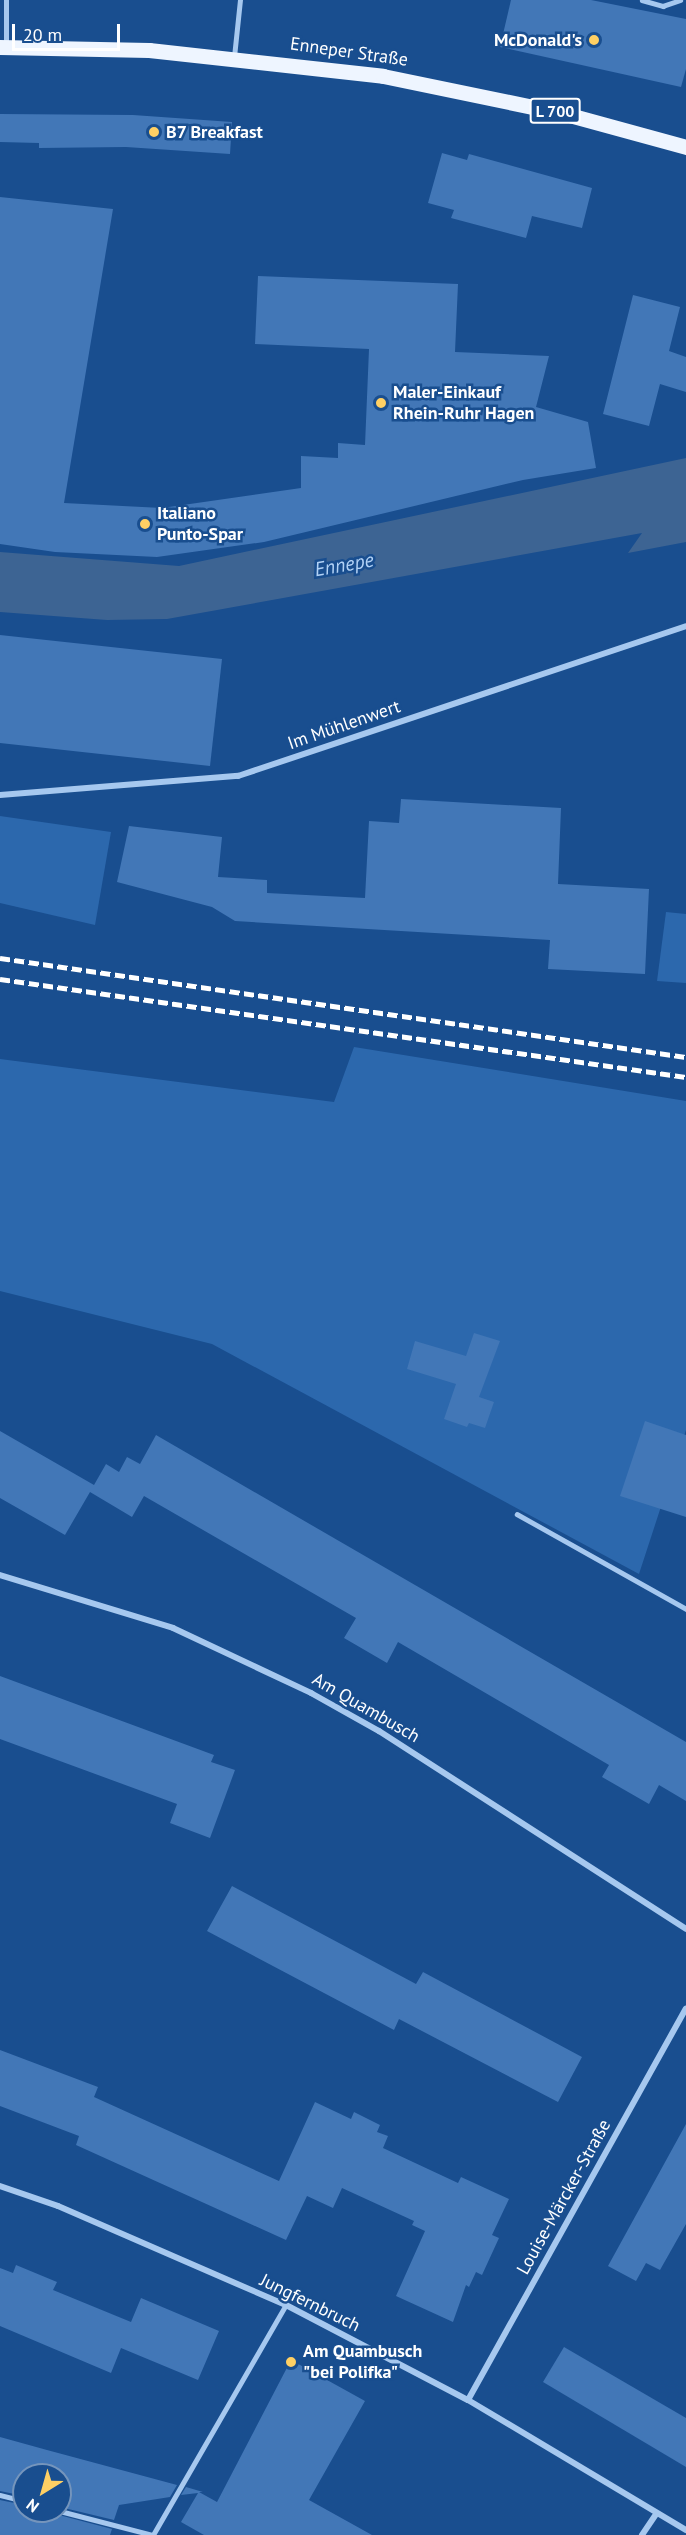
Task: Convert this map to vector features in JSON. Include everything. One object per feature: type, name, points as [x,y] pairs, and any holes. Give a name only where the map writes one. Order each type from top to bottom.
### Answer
[{"type":"main road","name":"Enneper Straße","points":[[3,47],[149,50],[234,57],[422,82],[562,113],[686,147]]},
{"type":"street","name":"Im Mühlenwert","points":[[0,795],[238,776],[686,626]]},
{"type":"street","name":"Am Quambusch","points":[[0,1575],[173,1628],[311,1693],[380,1731],[686,1929]]},
{"type":"street","name":"Louise-Märcker-Straße","points":[[468,2400],[686,2009]]},
{"type":"street","name":"Jungfernbruch","points":[[0,2186],[58,2206],[286,2305],[468,2400],[686,2530]]},
{"type":"street","points":[[642,2535],[656,2514]]},
{"type":"lane","points":[[3,47],[6,0]]},
{"type":"lane","points":[[234,57],[242,17],[240,0]]},
{"type":"lane","points":[[642,0],[663,6],[680,0]]},
{"type":"lane","points":[[517,1514],[686,1608]]},
{"type":"lane","points":[[72,2514],[153,2535],[286,2305]]},
{"type":"shaded area","points":[[0,816],[111,832],[95,925],[0,903]]},
{"type":"shaded area","points":[[666,912],[686,914],[686,983],[657,981]]},
{"type":"shaded area","points":[[354,1047],[686,1101],[686,1430],[639,1574],[212,1344],[0,1291],[0,1059],[334,1102]]},
{"type":"water","name":"Ennepe","points":[[686,458],[686,542],[628,553],[642,533],[167,619],[107,620],[0,612],[0,552],[179,566]]},
{"type":"building","name":"McDonald's","points":[[511,0],[591,0],[686,19],[686,69],[681,87],[500,47]]},
{"type":"building","points":[[0,114],[133,115],[232,122],[230,154],[126,147],[39,148],[39,143],[0,142]]},
{"type":"building","points":[[442,153],[467,160],[469,154],[592,188],[582,228],[532,216],[526,238],[451,218],[454,210],[428,203]]},
{"type":"building","points":[[0,197],[113,209],[64,503],[162,508],[301,488],[301,456],[338,458],[338,443],[365,445],[369,349],[255,344],[258,276],[458,284],[455,352],[549,356],[536,407],[588,422],[596,468],[523,480],[264,542],[157,557],[55,552],[0,544]]},
{"type":"building","points":[[633,295],[680,307],[669,351],[686,357],[686,392],[660,384],[649,426],[603,414]]},
{"type":"building","points":[[0,635],[222,659],[210,766],[0,743]]},
{"type":"building","points":[[401,799],[561,808],[558,884],[649,889],[645,974],[548,969],[550,940],[235,921],[212,907],[117,882],[129,826],[222,837],[218,877],[267,880],[267,893],[365,898],[369,821],[399,823]]},
{"type":"building","points":[[474,1333],[500,1341],[479,1397],[494,1402],[485,1428],[469,1423],[467,1427],[444,1419],[456,1384],[407,1369],[415,1341],[466,1356]]},
{"type":"building","points":[[645,1421],[686,1435],[686,1517],[620,1496]]},
{"type":"building","points":[[0,1431],[94,1485],[106,1464],[119,1472],[127,1457],[140,1464],[156,1435],[686,1742],[686,1801],[659,1785],[649,1804],[602,1777],[609,1765],[398,1642],[387,1663],[344,1638],[356,1618],[144,1496],[132,1517],[90,1492],[65,1535],[0,1498]]},
{"type":"building","points":[[0,1676],[214,1755],[211,1762],[235,1770],[210,1838],[170,1823],[177,1804],[0,1739]]},
{"type":"building","points":[[232,1886],[416,1984],[423,1972],[582,2057],[558,2102],[399,2019],[394,2030],[207,1931]]},
{"type":"building","points":[[0,2050],[98,2087],[94,2097],[279,2181],[315,2102],[351,2119],[354,2112],[380,2125],[377,2132],[388,2136],[383,2148],[458,2183],[461,2177],[509,2199],[492,2235],[499,2238],[482,2275],[476,2272],[469,2287],[466,2285],[453,2322],[396,2296],[425,2231],[412,2225],[414,2221],[342,2188],[333,2208],[307,2196],[286,2240],[76,2145],[79,2136],[0,2106]]},
{"type":"building","points":[[686,2124],[686,2224],[660,2270],[646,2263],[636,2281],[608,2266]]},
{"type":"building","points":[[16,2265],[57,2282],[53,2290],[131,2322],[141,2298],[219,2331],[198,2380],[121,2348],[111,2373],[0,2326],[0,2268],[13,2273]]},
{"type":"building","points":[[564,2347],[686,2418],[686,2467],[543,2382]]},
{"type":"building","points":[[291,2360],[365,2401],[309,2500],[372,2535],[204,2535],[181,2522],[198,2493],[181,2495],[186,2487],[203,2492],[199,2492],[217,2502]]},
{"type":"building","points":[[0,2437],[177,2485],[170,2497],[119,2505],[114,2520],[72,2510],[72,2463],[12,2463],[12,2494],[0,2491]]},
{"type":"building","points":[[0,2500],[12,2502],[12,2523],[72,2523],[72,2518],[112,2529],[110,2535],[0,2535]]},
{"type":"railway","points":[[0,958],[686,1057]]},
{"type":"railway","points":[[0,979],[686,1077]]},
{"type":"place","name":"McDonald's","points":[[594,40]]},
{"type":"place","name":"B7 Breakfast","points":[[154,132]]},
{"type":"place","name":"Maler-Einkauf Rhein-Ruhr Hagen","points":[[381,403]]},
{"type":"place","name":"Italiano Punto-Spar","points":[[145,524]]},
{"type":"place","name":"Am Quambusch \"bei Polifka\"","points":[[291,2362]]}]
